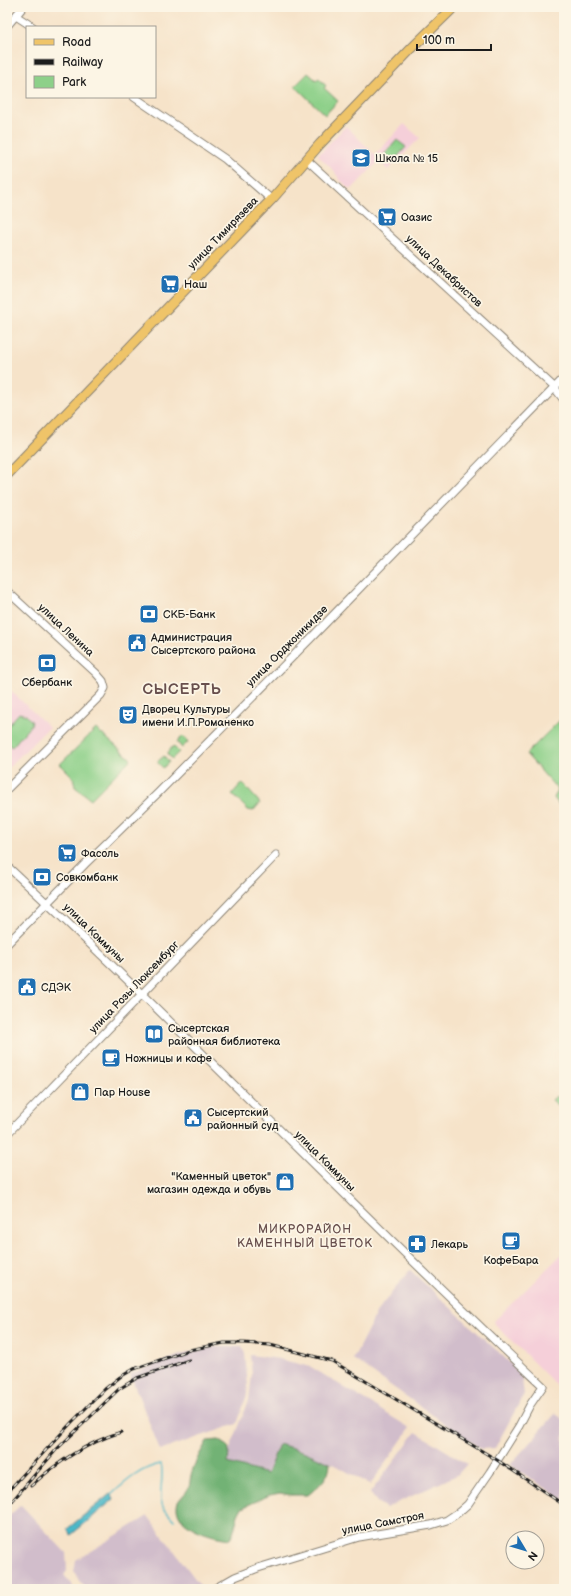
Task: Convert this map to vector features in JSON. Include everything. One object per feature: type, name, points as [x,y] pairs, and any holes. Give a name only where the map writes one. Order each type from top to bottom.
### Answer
[{"type":"main road","name":"улица Тимирязева","points":[[7,475],[272,200],[320,144],[454,7]]},
{"type":"street","points":[[7,26],[23,7]]},
{"type":"street","points":[[16,16],[31,26]]},
{"type":"street","points":[[135,98],[225,159],[272,200]]},
{"type":"street","name":"улица Декабристов","points":[[307,160],[554,387],[564,400]]},
{"type":"street","name":"улица Орджоникидзе","points":[[7,944],[312,637],[564,378]]},
{"type":"street","name":"улица Ленина","points":[[7,591],[96,673],[103,680],[105,688],[101,695],[7,789]]},
{"type":"street","name":"улица Розы Люксембург","points":[[7,1134],[276,855]]},
{"type":"street","name":"улица Коммуны","points":[[7,866],[47,903],[374,1224],[543,1386]]},
{"type":"street","name":"улица Самстроя","points":[[214,1589],[235,1577],[258,1568],[359,1537],[431,1525],[447,1520],[468,1504],[492,1469],[543,1386]]},
{"type":"shaded area","name":"Школа № 15","points":[[404,124],[420,138],[388,170],[379,161],[351,190],[318,155],[346,126],[375,155]]},
{"type":"shaded area","points":[[7,687],[49,727],[7,769]]},
{"type":"shaded area","points":[[564,1252],[564,1385],[557,1386],[493,1322]]},
{"type":"shaded area","points":[[410,1270],[521,1373],[524,1394],[495,1448],[481,1449],[353,1359],[378,1310]]},
{"type":"shaded area","points":[[213,1347],[242,1347],[245,1354],[248,1387],[246,1398],[237,1424],[160,1450],[130,1374],[180,1355]]},
{"type":"shaded area","points":[[250,1355],[279,1359],[311,1367],[410,1428],[370,1485],[339,1467],[305,1452],[278,1445],[267,1474],[228,1463],[229,1452],[249,1400],[252,1374]]},
{"type":"shaded area","points":[[556,1413],[564,1421],[564,1500],[510,1465]]},
{"type":"shaded area","points":[[416,1432],[467,1464],[457,1475],[386,1508],[377,1502],[370,1493]]},
{"type":"shaded area","points":[[21,1505],[66,1553],[67,1571],[64,1575],[75,1589],[7,1589],[7,1518]]},
{"type":"shaded area","points":[[148,1516],[202,1588],[86,1589],[74,1572],[76,1560]]},
{"type":"green space","points":[[308,73],[316,80],[319,78],[326,86],[324,88],[338,101],[325,115],[295,86]]},
{"type":"green space","points":[[397,140],[406,147],[393,162],[384,155]]},
{"type":"green space","points":[[19,713],[26,715],[32,722],[12,747],[7,744],[7,727]]},
{"type":"green space","points":[[564,716],[564,811],[554,798],[558,790],[526,754]]},
{"type":"green space","points":[[96,729],[131,759],[91,799],[75,787],[73,777],[60,764]]},
{"type":"green space","points":[[183,736],[188,742],[182,748],[177,742]]},
{"type":"green space","points":[[173,746],[179,752],[172,759],[167,754]]},
{"type":"green space","points":[[164,756],[169,762],[163,768],[157,762]]},
{"type":"green space","points":[[241,784],[244,785],[260,803],[253,811],[248,810],[232,794]]},
{"type":"green space","points":[[556,1096],[564,1100],[564,1110],[552,1100]]},
{"type":"green space","points":[[219,1440],[228,1446],[228,1463],[267,1474],[279,1444],[305,1452],[330,1463],[330,1468],[323,1481],[308,1495],[290,1495],[280,1493],[270,1495],[241,1509],[230,1539],[207,1534],[190,1527],[179,1515],[177,1505],[189,1487],[194,1466],[207,1441]]},
{"type":"water","points":[[110,1494],[114,1499],[71,1535],[67,1529]]},
{"type":"waterway","points":[[111,1495],[128,1480],[147,1468],[161,1464],[161,1502],[163,1507],[174,1520]]},
{"type":"railway","points":[[7,1492],[72,1422],[105,1389],[120,1377],[134,1369],[189,1350],[224,1343],[244,1343],[270,1345],[332,1361],[497,1460],[564,1505]]},
{"type":"railway","points":[[7,1507],[56,1450],[119,1389],[137,1378],[189,1360]]},
{"type":"railway","points":[[31,1486],[51,1469],[73,1454],[108,1436],[121,1432]]},
{"type":"place","name":"Школа № 15","points":[[361,158]]},
{"type":"place","name":"Оазис","points":[[387,217]]},
{"type":"place","name":"Наш","points":[[170,284]]},
{"type":"place","name":"СКБ-Банк","points":[[149,614]]},
{"type":"place","name":"Администрация Сысертского района","points":[[137,643]]},
{"type":"place","name":"Сбербанк","points":[[47,663]]},
{"type":"place","name":"Дворец Культуры имени И.П.Романенко","points":[[128,715]]},
{"type":"place","name":"Фасоль","points":[[67,853]]},
{"type":"place","name":"Совкомбанк","points":[[42,877]]},
{"type":"place","name":"СДЭК","points":[[27,987]]},
{"type":"place","name":"Сысертская районная библиотека","points":[[154,1034]]},
{"type":"place","name":"Ножницы и кофе","points":[[111,1058]]},
{"type":"place","name":"Пар House","points":[[80,1092]]},
{"type":"place","name":"Сысертский районный суд","points":[[193,1118]]},
{"type":"place","name":"\"Каменный цветок\" магазин одежда и обувь","points":[[285,1182]]},
{"type":"place","name":"КофеБара","points":[[511,1241]]},
{"type":"place","name":"Лекарь","points":[[417,1244]]},
{"type":"district","name":"СЫСЕРТЬ","points":[[182,689]]},
{"type":"district","name":"МИКРОРАЙОН КАМЕННЫЙ ЦВЕТОК","points":[[305,1236]]}]
